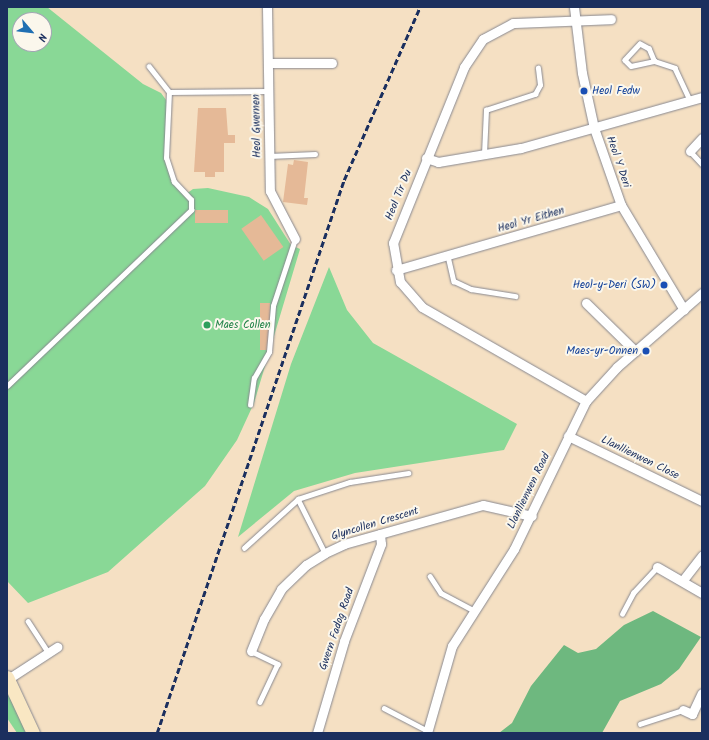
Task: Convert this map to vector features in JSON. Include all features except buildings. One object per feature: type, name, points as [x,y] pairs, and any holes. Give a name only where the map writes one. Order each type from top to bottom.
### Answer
[{"type":"main road","points":[[7,678],[33,733]]},
{"type":"street","name":"Heol Gwernen","points":[[267,7],[270,191],[295,239]]},
{"type":"street","name":"Heol Y Deri","points":[[574,7],[594,128],[620,205],[684,310]]},
{"type":"street","name":"Heol Tir Du","points":[[586,401],[422,307],[408,295],[396,270],[393,243],[464,67],[483,38],[513,23],[575,18],[611,19]]},
{"type":"street","points":[[268,63],[332,63]]},
{"type":"street","points":[[426,158],[438,162],[484,154],[594,128],[702,96]]},
{"type":"street","points":[[690,152],[702,138]]},
{"type":"street","name":"Heol Yr Eithen","points":[[396,270],[620,205]]},
{"type":"street","name":"Llanllienwen Road","points":[[428,732],[447,657],[532,516],[568,436],[586,401],[599,384],[702,293]]},
{"type":"street","points":[[586,303],[635,351]]},
{"type":"street","name":"Llanllienwen Close","points":[[568,436],[700,496]]},
{"type":"street","name":"Glyncollen Crescent","points":[[251,651],[264,619],[281,589],[306,565],[326,552],[380,534],[483,505],[532,516]]},
{"type":"street","name":"Gwern Fadog Road","points":[[317,733],[344,641],[381,544],[380,534]]},
{"type":"street","points":[[683,580],[702,556]]},
{"type":"street","points":[[657,567],[683,580],[702,593]]},
{"type":"street","points":[[7,678],[52,650]]},
{"type":"street","points":[[683,710],[692,714],[702,693]]},
{"type":"lane","points":[[654,61],[649,49],[640,44],[625,60],[631,66],[654,61],[678,71],[690,100]]},
{"type":"lane","points":[[7,386],[191,210],[191,200],[174,182],[167,162],[169,92],[149,66]]},
{"type":"lane","points":[[484,154],[486,110],[536,94],[540,85],[538,68]]},
{"type":"lane","points":[[169,92],[268,91]]},
{"type":"lane","points":[[690,152],[702,164]]},
{"type":"lane","points":[[269,156],[315,154]]},
{"type":"lane","points":[[250,405],[254,378],[269,352],[273,306],[295,239]]},
{"type":"lane","points":[[448,256],[454,281],[471,289],[515,296]]},
{"type":"lane","points":[[244,548],[298,499],[350,482],[408,473]]},
{"type":"lane","points":[[298,499],[326,552]]},
{"type":"lane","points":[[622,614],[633,593],[657,567]]},
{"type":"lane","points":[[430,576],[441,593],[475,611]]},
{"type":"lane","points":[[28,621],[52,650]]},
{"type":"lane","points":[[251,651],[278,664],[260,702]]},
{"type":"lane","points":[[384,708],[428,732]]},
{"type":"lane","points":[[640,724],[683,710]]},
{"type":"green space","points":[[7,7],[47,7],[143,84],[161,93],[169,104],[166,158],[170,173],[186,194],[193,189],[208,188],[249,197],[268,209],[291,245],[300,249],[254,403],[237,440],[205,486],[108,572],[28,603],[7,581]]},
{"type":"green space","points":[[329,267],[347,310],[373,343],[517,424],[504,450],[355,473],[294,491],[238,537],[291,364]]},
{"type":"green space","points":[[653,611],[701,637],[679,669],[661,684],[620,701],[602,733],[499,733],[512,723],[531,686],[564,645],[578,653],[596,649],[624,625]]},
{"type":"green space","points":[[7,693],[22,720],[27,733],[17,733],[7,718]]},
{"type":"railway","points":[[157,733],[344,180],[420,7]]},
{"type":"place","name":"Heol Fedw","points":[[584,91]]},
{"type":"place","name":"Heol-y-Deri (SW)","points":[[664,285]]},
{"type":"place","name":"Maes Collen","points":[[207,325]]},
{"type":"place","name":"Maes-yr-Onnen","points":[[646,351]]}]
